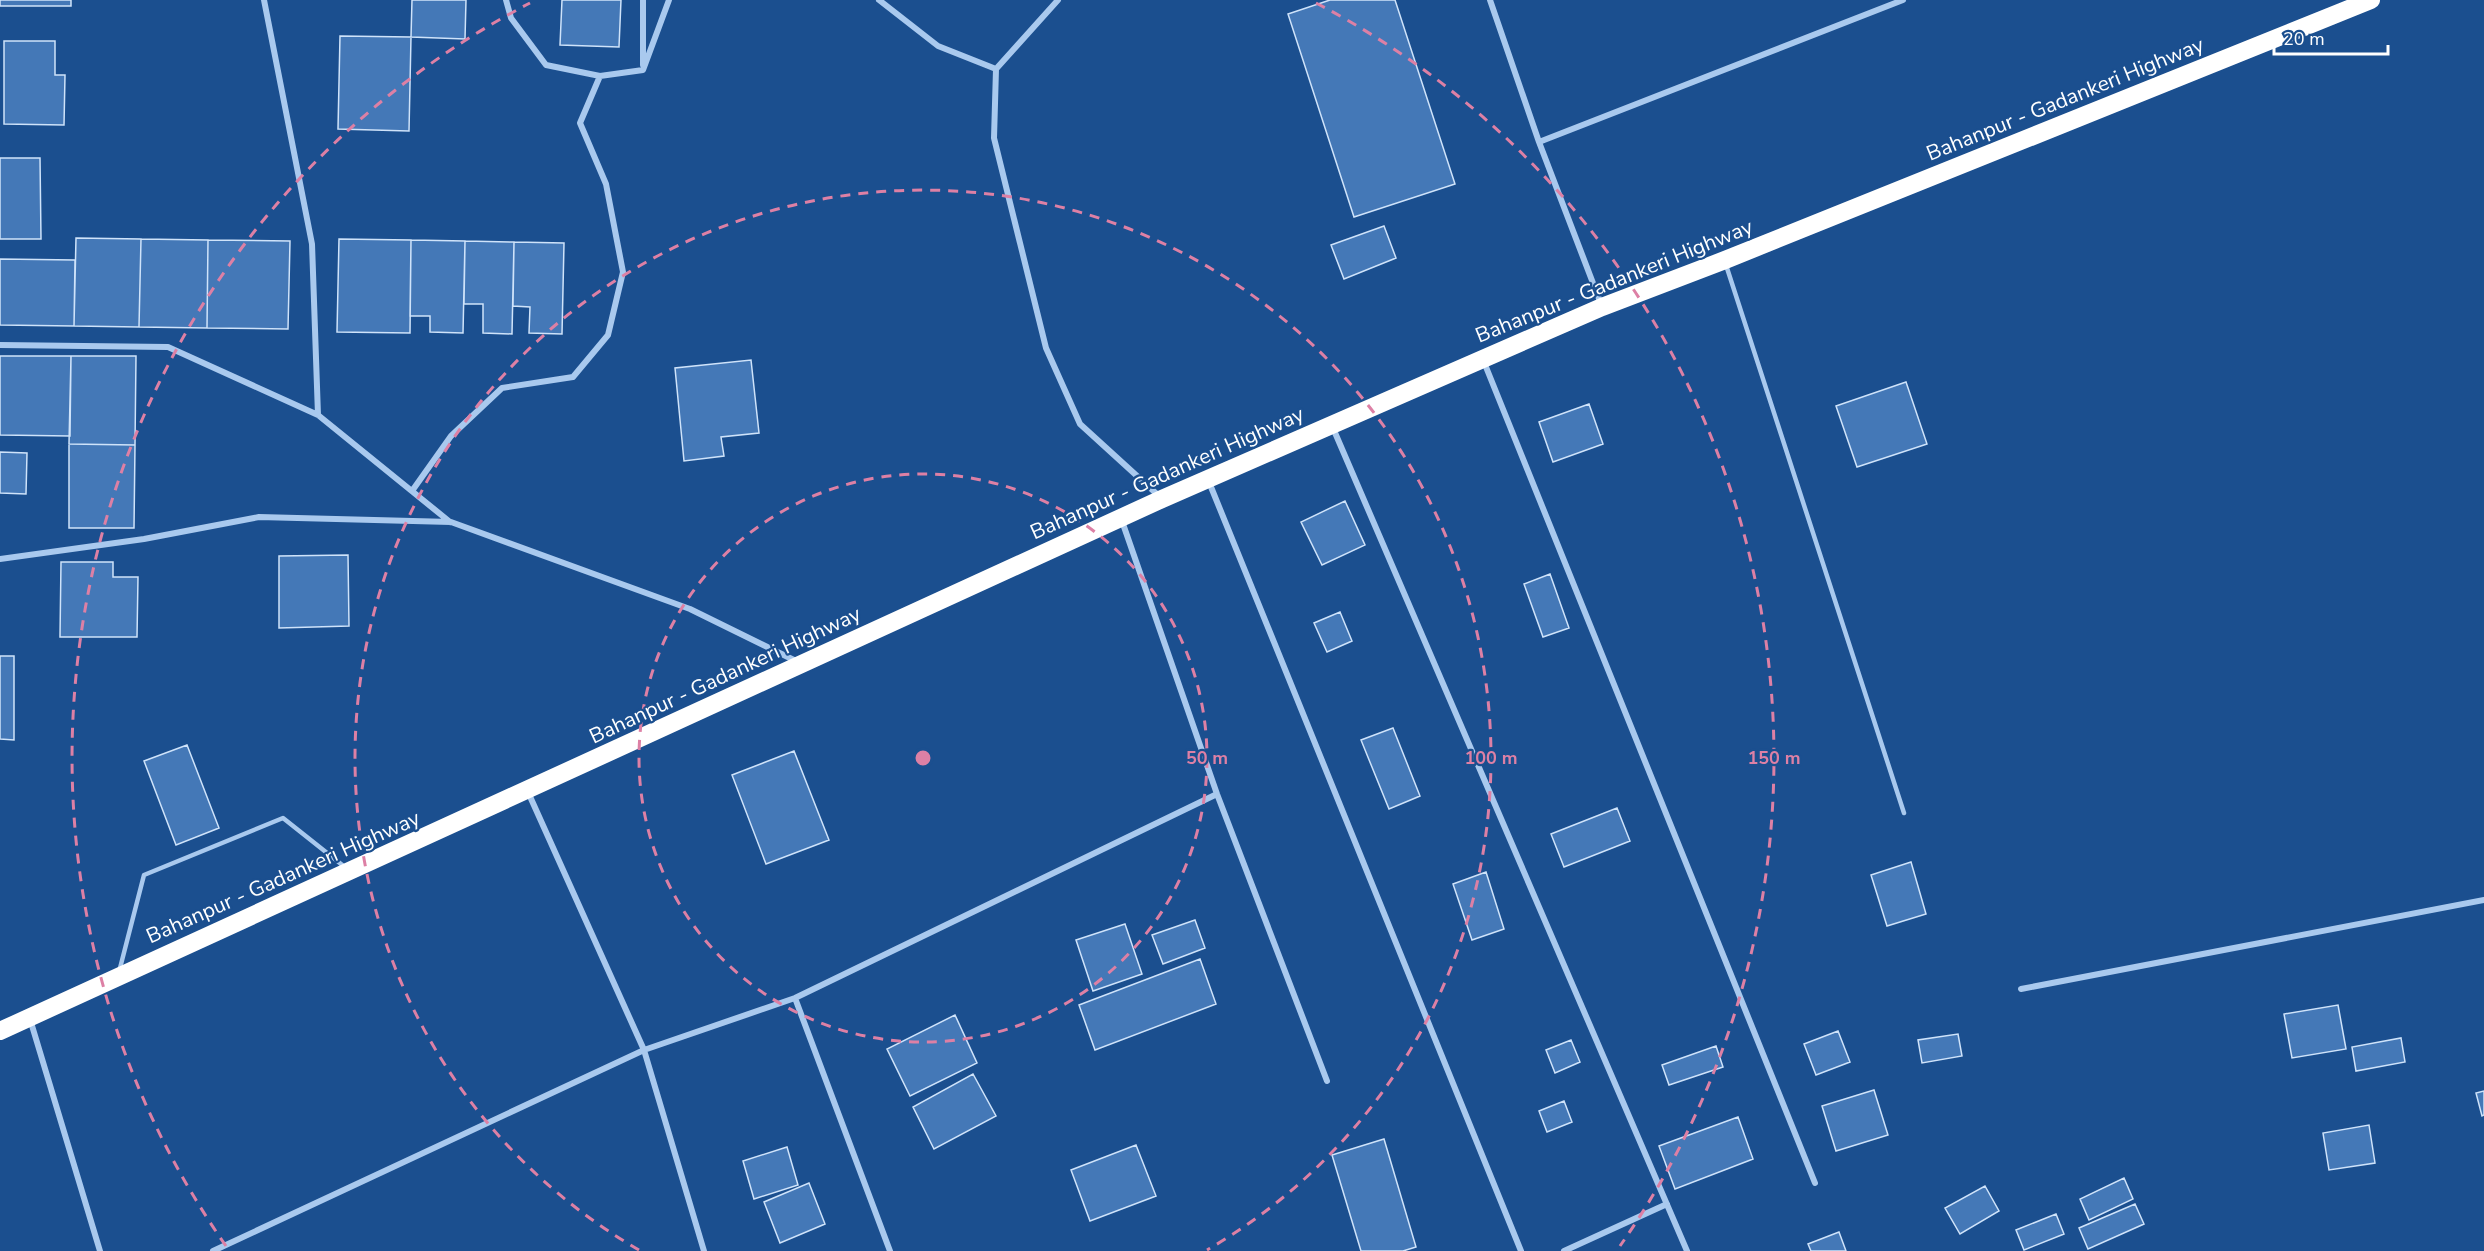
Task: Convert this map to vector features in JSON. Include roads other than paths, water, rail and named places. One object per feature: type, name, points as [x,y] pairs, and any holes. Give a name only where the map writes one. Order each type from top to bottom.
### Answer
[{"type":"highway","name":"Bahanpur - Gadankeri Highway","points":[[0,1030],[1208,478],[1602,307],[1725,260],[2371,0]]},
{"type":"street","points":[[264,0],[312,244],[318,415]]},
{"type":"street","points":[[506,0],[511,18],[546,65],[600,76],[643,70]]},
{"type":"street","points":[[643,0],[643,70]]},
{"type":"street","points":[[643,70],[669,0]]},
{"type":"street","points":[[879,0],[938,46],[996,69]]},
{"type":"street","points":[[1058,0],[996,69],[994,138],[1046,348],[1080,424],[1162,499]]},
{"type":"street","points":[[1490,0],[1539,142],[1602,307]]},
{"type":"street","points":[[1539,142],[1903,0]]},
{"type":"street","points":[[412,491],[451,436],[502,388],[573,377],[608,335],[623,272],[606,184],[580,123],[600,76]]},
{"type":"street","points":[[0,345],[168,347],[318,415],[451,522],[690,609],[802,664]]},
{"type":"street","points":[[1483,359],[1815,1183]]},
{"type":"street","points":[[1331,425],[1687,1251]]},
{"type":"street","points":[[1208,478],[1521,1251]]},
{"type":"street","points":[[0,559],[144,539],[259,517],[451,522]]},
{"type":"street","points":[[1121,518],[1217,794],[1327,1081]]},
{"type":"street","points":[[527,791],[644,1050],[704,1251]]},
{"type":"street","points":[[213,1251],[644,1050],[795,998],[1217,794]]},
{"type":"street","points":[[2021,989],[2484,900]]},
{"type":"street","points":[[795,998],[890,1251]]},
{"type":"street","points":[[30,1017],[100,1251]]},
{"type":"street","points":[[1564,1251],[1667,1204]]},
{"type":"lane","points":[[1725,260],[1905,813]]},
{"type":"lane","points":[[117,977],[144,875],[283,818],[351,871]]}]
